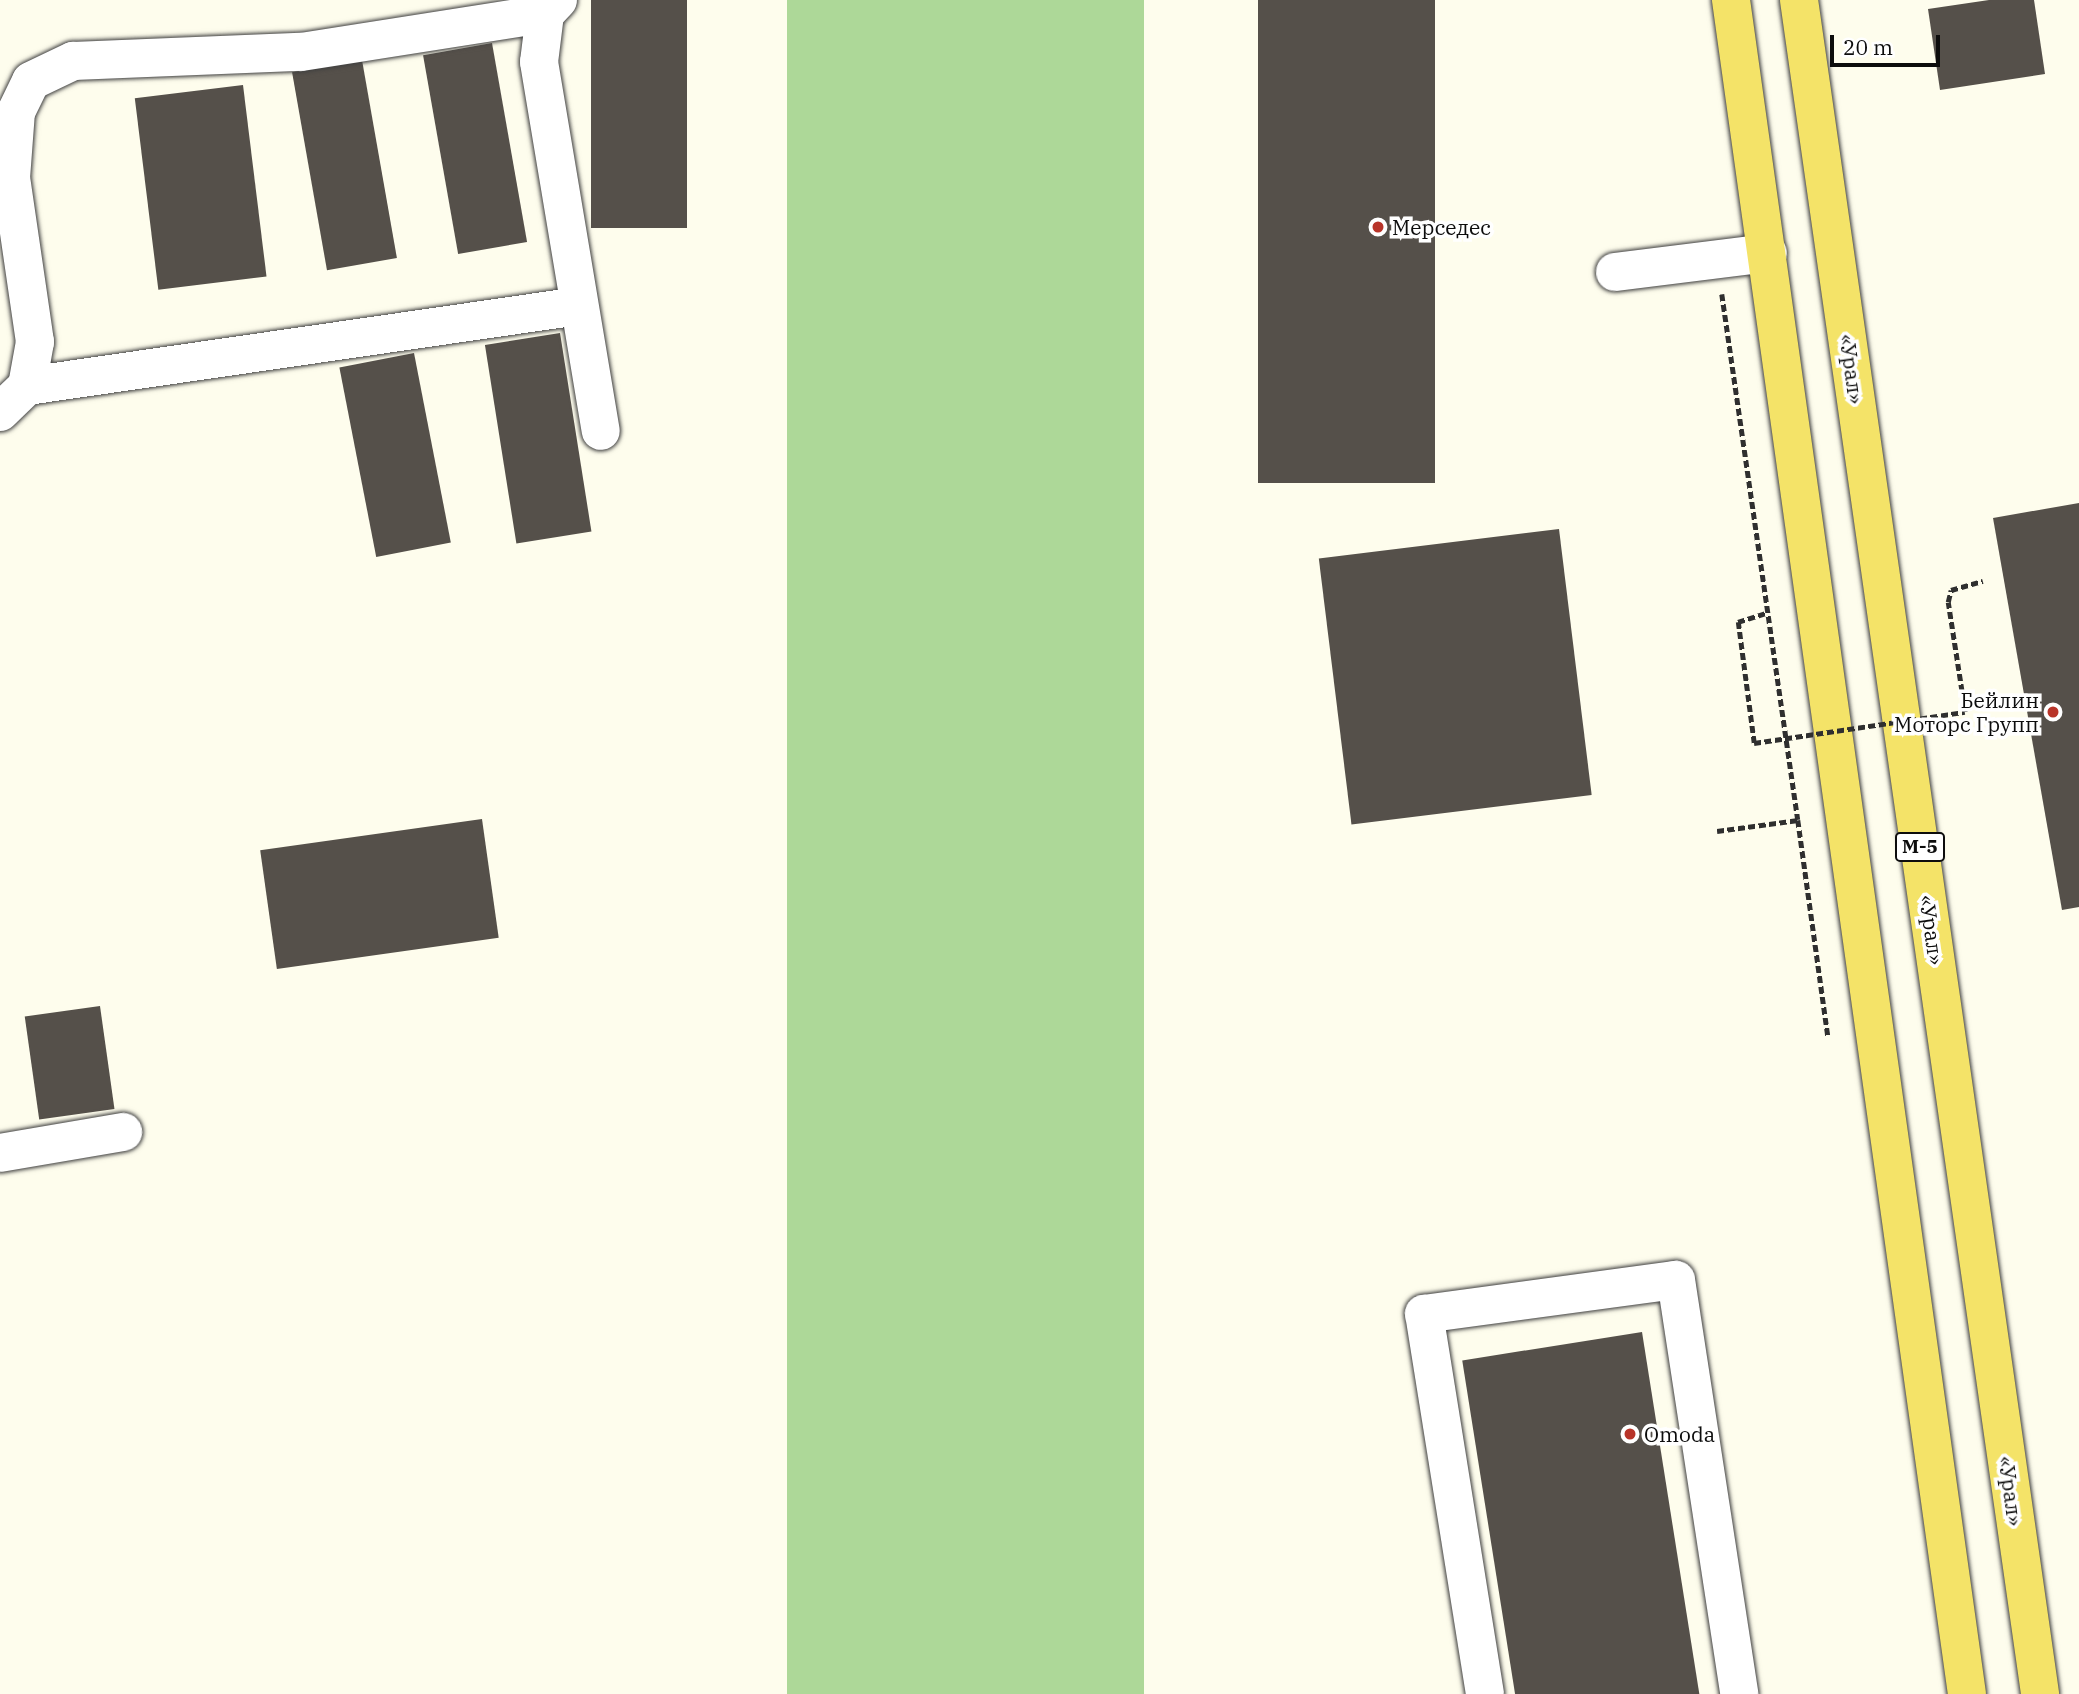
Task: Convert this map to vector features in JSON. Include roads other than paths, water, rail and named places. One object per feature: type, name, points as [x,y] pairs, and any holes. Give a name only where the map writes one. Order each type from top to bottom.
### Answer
[{"type":"main road","points":[[1731,0],[1967,1694]]},
{"type":"main road","name":"«Урал»","points":[[1799,0],[2040,1694]]},
{"type":"lane","points":[[27,386],[35,342],[10,178],[16,112],[31,81],[73,61],[301,52],[552,7],[539,62],[601,431]]},
{"type":"lane","points":[[1615,272],[1768,253]]},
{"type":"lane","points":[[0,412],[27,386],[579,306]]},
{"type":"lane","points":[[0,1153],[123,1132]]},
{"type":"lane","points":[[1485,1694],[1424,1314],[1676,1280],[1739,1694]]},
{"type":"place","name":"Мерседес","points":[[1378,227]]},
{"type":"place","name":"Бейлин Моторс Групп","points":[[2053,712]]},
{"type":"place","name":"Omoda","points":[[1630,1434]]}]
